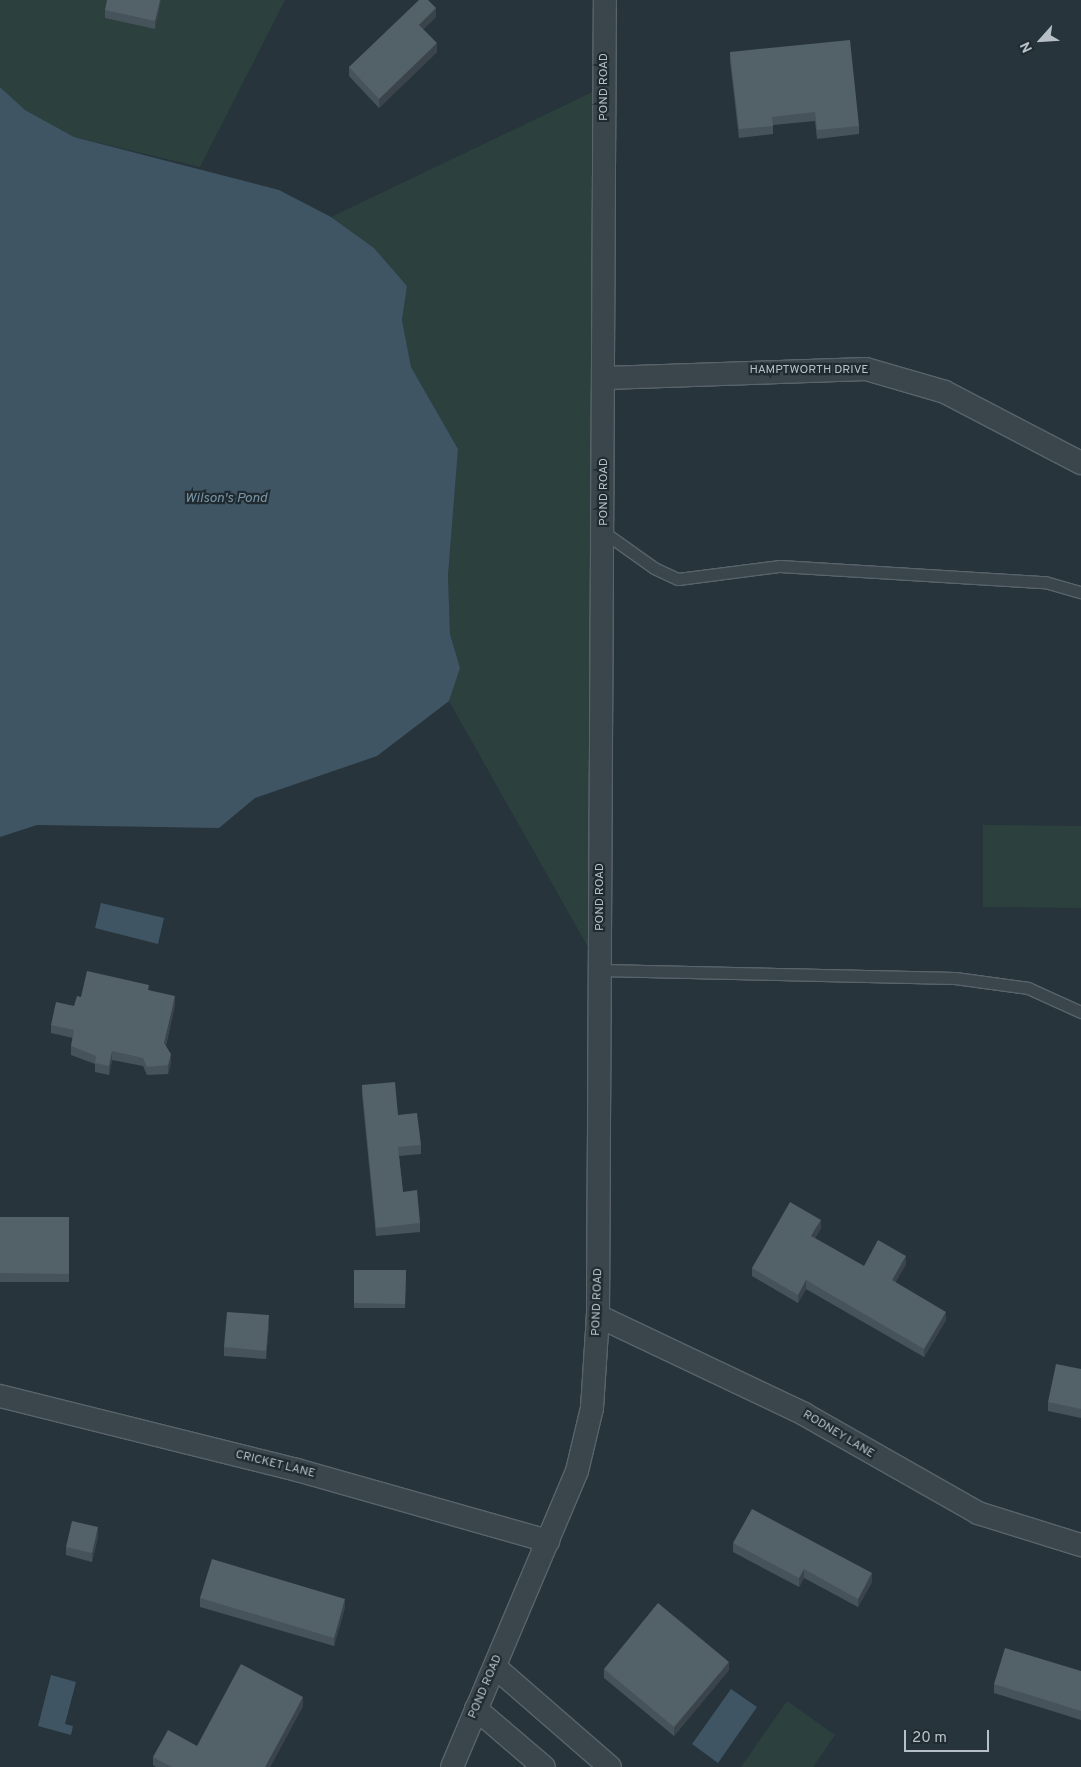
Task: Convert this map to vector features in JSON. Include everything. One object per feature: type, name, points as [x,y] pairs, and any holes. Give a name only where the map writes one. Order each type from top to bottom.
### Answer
[{"type":"street","name":"POND ROAD","points":[[452,1767],[577,1471],[592,1408],[598,1316],[606,378],[605,0]]},
{"type":"street","name":"HAMPTWORTH DRIVE","points":[[606,378],[866,369],[945,392],[1081,463]]},
{"type":"street","name":"RODNEY LANE","points":[[598,1316],[804,1414],[978,1513],[1081,1545]]},
{"type":"street","name":"CRICKET LANE","points":[[0,1396],[297,1470],[548,1540]]},
{"type":"street","points":[[495,1667],[610,1767]]},
{"type":"street","points":[[476,1709],[544,1767]]},
{"type":"lane","points":[[605,533],[654,568],[678,579],[780,566],[1045,582],[1081,592]]},
{"type":"lane","points":[[601,970],[955,978],[1028,988],[1081,1012]]},
{"type":"green space","points":[[0,0],[285,0],[200,167],[74,137],[25,110],[0,87]]},
{"type":"green space","points":[[605,86],[601,970],[449,701],[460,668],[450,634],[448,576],[458,449],[411,367],[402,320],[407,286],[374,248],[331,217]]},
{"type":"green space","points":[[983,825],[1081,826],[1081,908],[983,907]]},
{"type":"green space","points":[[787,1701],[835,1735],[813,1767],[741,1767]]},
{"type":"water","name":"Wilson's Pond","points":[[0,87],[25,110],[74,137],[279,190],[331,217],[374,248],[407,286],[402,320],[411,367],[458,449],[448,576],[450,634],[460,668],[449,701],[377,756],[255,798],[219,828],[37,825],[0,837]]},
{"type":"water","points":[[101,903],[164,918],[158,944],[95,928]]},
{"type":"water","points":[[51,1675],[76,1682],[65,1724],[73,1726],[71,1735],[38,1726]]},
{"type":"water","points":[[731,1689],[757,1707],[718,1763],[692,1744]]},
{"type":"building","points":[[107,0],[160,0],[155,21],[105,10]]},
{"type":"building","points":[[419,0],[428,0],[436,8],[419,25],[437,43],[379,99],[349,67]]},
{"type":"building","points":[[850,40],[859,126],[817,130],[815,112],[772,117],[773,126],[739,129],[730,52]]},
{"type":"building","points":[[87,971],[149,985],[148,990],[175,996],[164,1043],[171,1054],[168,1065],[147,1067],[143,1058],[112,1051],[109,1066],[95,1063],[96,1056],[71,1046],[74,1030],[51,1025],[56,1002],[74,1006],[77,996],[81,997]]},
{"type":"building","points":[[395,1082],[398,1115],[417,1113],[421,1145],[398,1147],[403,1192],[417,1190],[420,1223],[376,1228],[362,1085]]},
{"type":"building","points":[[790,1202],[821,1220],[811,1236],[864,1266],[878,1240],[906,1256],[892,1280],[946,1312],[924,1349],[806,1280],[798,1295],[752,1268]]},
{"type":"building","points":[[0,1217],[69,1217],[69,1274],[0,1273]]},
{"type":"building","points":[[354,1270],[406,1270],[405,1304],[354,1303]]},
{"type":"building","points":[[227,1312],[269,1315],[266,1351],[224,1347]]},
{"type":"building","points":[[1056,1364],[1081,1369],[1081,1409],[1048,1402]]},
{"type":"building","points":[[752,1509],[872,1573],[858,1599],[804,1569],[799,1578],[733,1543]]},
{"type":"building","points":[[72,1521],[98,1527],[92,1553],[66,1547]]},
{"type":"building","points":[[212,1559],[345,1599],[334,1638],[200,1598]]},
{"type":"building","points":[[658,1603],[729,1662],[674,1727],[604,1669]]},
{"type":"building","points":[[1005,1648],[1081,1671],[1081,1711],[994,1684]]},
{"type":"building","points":[[241,1664],[303,1697],[265,1767],[172,1767],[153,1757],[168,1730],[197,1746]]}]
